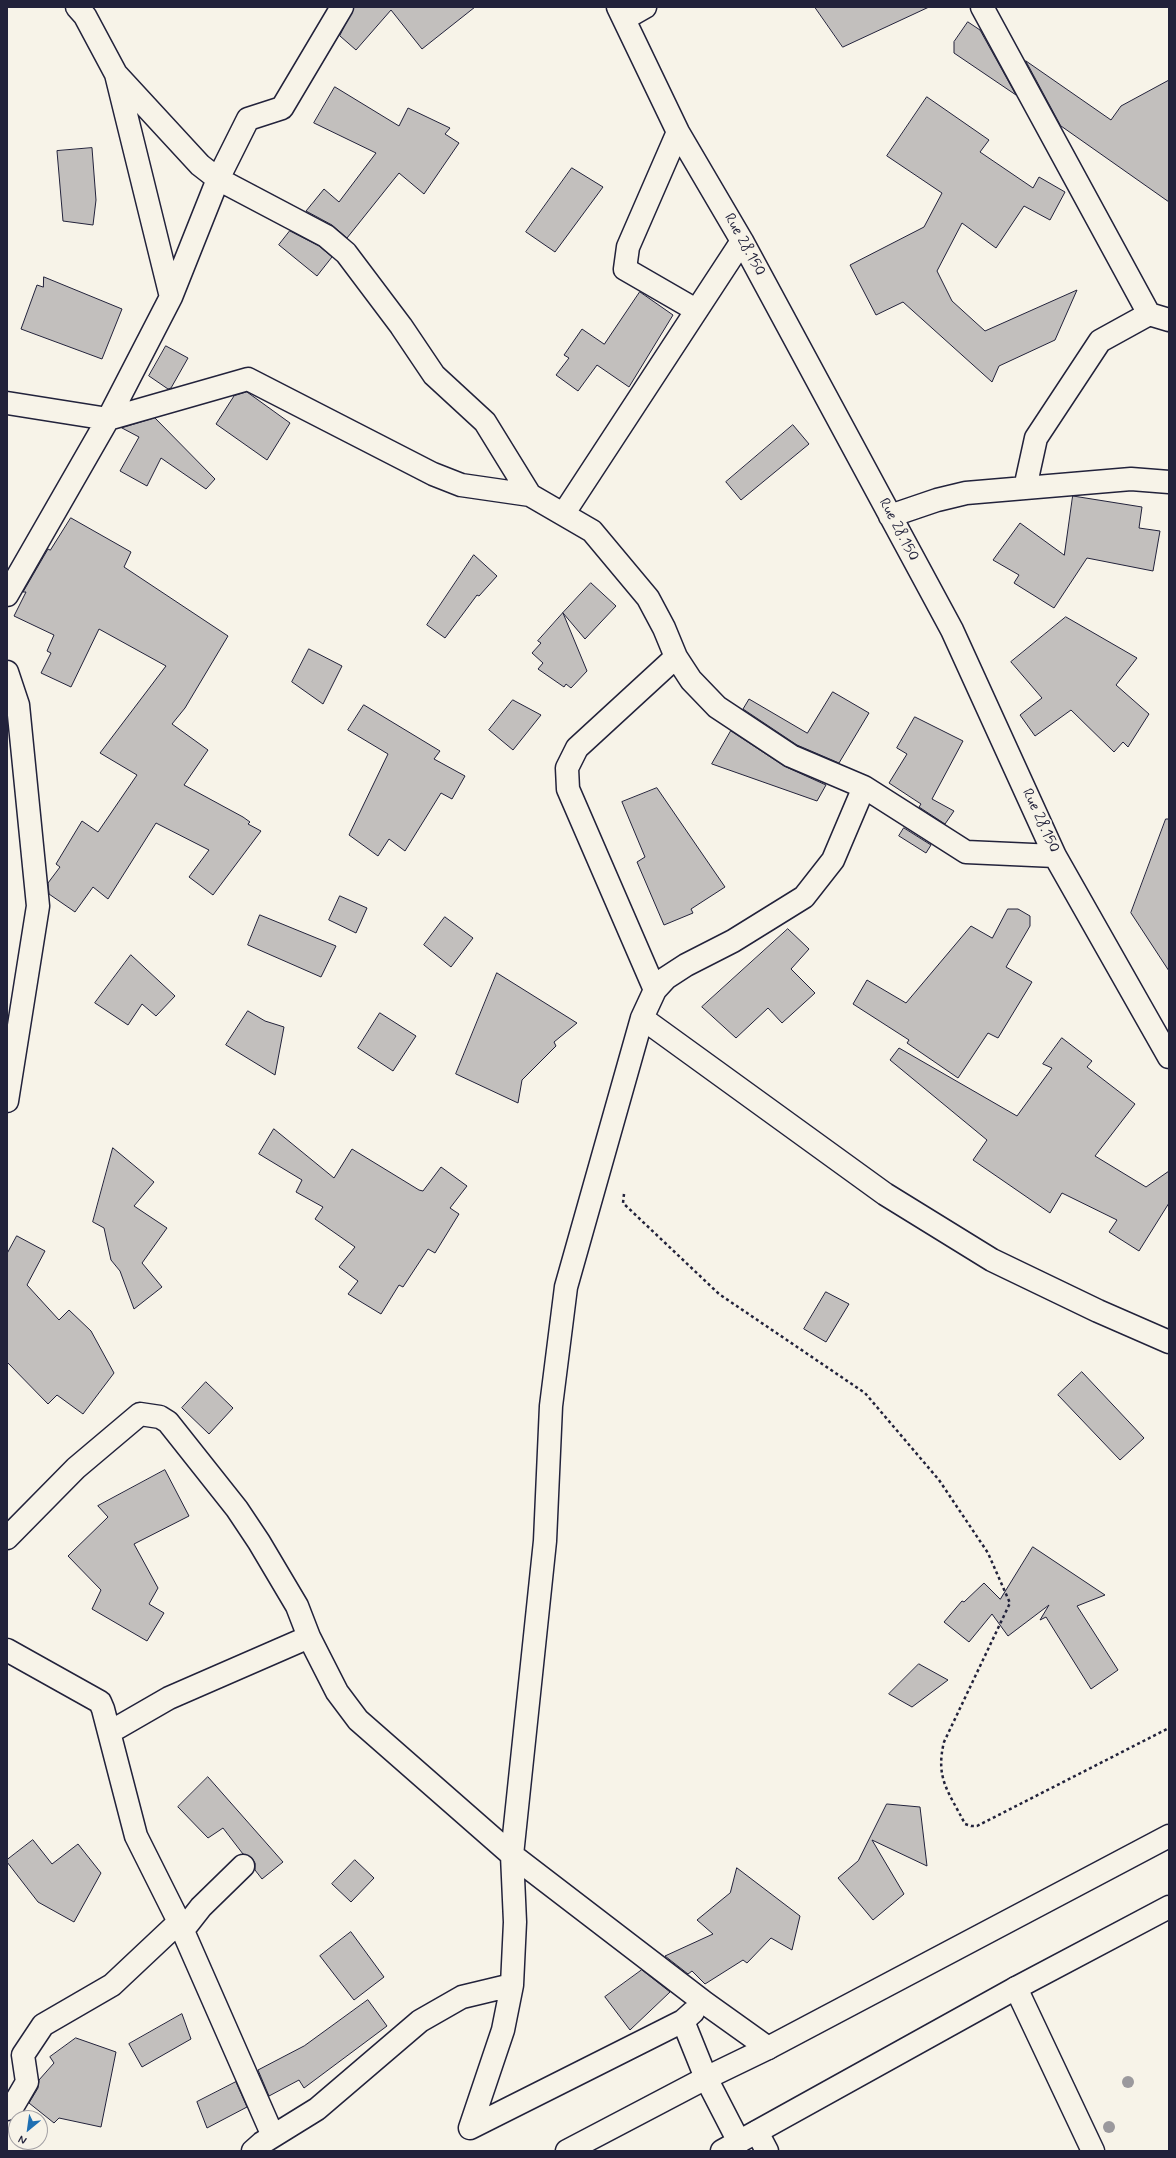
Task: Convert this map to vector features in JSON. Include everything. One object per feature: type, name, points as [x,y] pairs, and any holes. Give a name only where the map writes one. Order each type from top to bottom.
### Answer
[{"type":"street","points":[[77,7],[86,16],[116,74],[171,297]]},
{"type":"street","points":[[7,595],[108,419],[171,297],[218,179],[248,119],[282,108],[342,7]]},
{"type":"street","points":[[621,13],[645,7]]},
{"type":"street","points":[[982,7],[1149,314],[1169,320]]},
{"type":"street","name":"Rue 28.150","points":[[621,13],[678,132],[742,241],[952,630],[1055,856],[1169,1057]]},
{"type":"street","points":[[116,74],[200,165],[218,179],[326,236],[346,253],[401,326],[434,375],[485,422],[530,495]]},
{"type":"street","points":[[678,132],[628,246],[625,269],[696,310]]},
{"type":"street","points":[[564,513],[742,241]]},
{"type":"street","points":[[1025,488],[1036,438],[1100,341],[1149,314]]},
{"type":"street","points":[[7,403],[108,419],[248,380],[433,474],[461,485],[483,490],[530,495],[564,513],[592,531],[648,598],[664,628],[676,658],[691,680],[717,707],[791,756],[864,787],[966,852],[1055,856]]},
{"type":"street","points":[[890,516],[937,500],[966,493],[1131,479],[1169,482]]},
{"type":"street","points":[[655,990],[568,789],[567,768],[577,748],[676,658]]},
{"type":"street","points":[[7,672],[18,704],[13,738],[38,906],[7,1101]]},
{"type":"street","points":[[705,2003],[683,2021],[470,2128],[504,2030],[512,1985],[515,1922],[512,1855],[544,1541],[551,1406],[566,1288],[597,1172],[642,1018],[655,990],[666,978],[686,965],[733,941],[804,897],[833,860],[864,787]]},
{"type":"street","points":[[642,1018],[885,1194],[992,1260],[1098,1311],[1169,1342]]},
{"type":"street","points":[[7,1538],[76,1468],[140,1414],[160,1416],[168,1422],[237,1509],[296,1606],[309,1637],[337,1692],[358,1720],[512,1855],[705,2003],[768,2048]]},
{"type":"street","points":[[110,1732],[169,1698],[309,1637]]},
{"type":"street","points":[[7,1650],[100,1702],[110,1732],[136,1836],[181,1926],[273,2136]]},
{"type":"street","points":[[567,2151],[706,2078],[768,2048],[1169,1836]]},
{"type":"street","points":[[7,2109],[13,2106],[27,2082],[23,2056],[43,2025],[112,1985],[181,1926],[243,1866]]},
{"type":"street","points":[[683,2021],[706,2078],[746,2144],[1016,1988],[1169,1907]]},
{"type":"street","points":[[253,2151],[273,2136],[317,2109],[420,2021],[462,1997],[512,1985]]},
{"type":"street","points":[[1016,1988],[1092,2151]]},
{"type":"path","points":[[597,1172],[625,1184],[623,1203],[719,1294],[865,1393],[939,1480],[988,1554],[1010,1603],[944,1742],[940,1760],[942,1778],[965,1824],[977,1826],[1169,1728]]},
{"type":"building","points":[[354,7],[475,7],[422,49],[391,10],[356,50],[340,36]]},
{"type":"building","points":[[815,7],[929,7],[843,47]]},
{"type":"building","points":[[968,22],[980,30],[1016,95],[954,53],[954,42]]},
{"type":"building","points":[[1026,61],[1111,120],[1121,106],[1169,80],[1169,202],[1061,126]]},
{"type":"building","points":[[335,87],[399,126],[408,108],[450,128],[445,134],[459,143],[424,194],[399,173],[347,238],[332,225],[306,211],[324,189],[339,202],[376,153],[314,123]]},
{"type":"building","points":[[927,97],[989,140],[980,152],[1033,188],[1039,177],[1065,192],[1050,220],[1024,206],[996,248],[962,223],[937,271],[952,301],[985,331],[1077,290],[1055,340],[999,366],[992,382],[903,302],[876,315],[850,265],[924,227],[942,193],[887,156]]},
{"type":"building","points":[[92,148],[96,200],[93,225],[63,221],[57,151]]},
{"type":"building","points":[[572,168],[603,187],[555,252],[526,232]]},
{"type":"building","points":[[290,231],[319,246],[332,257],[317,276],[279,245]]},
{"type":"building","points":[[44,277],[122,309],[102,359],[21,329],[37,285],[43,287]]},
{"type":"building","points":[[640,292],[673,315],[629,387],[597,365],[578,391],[556,375],[569,358],[564,355],[582,329],[604,344]]},
{"type":"building","points":[[166,346],[188,358],[171,388],[168,389],[149,376]]},
{"type":"building","points":[[247,392],[290,423],[267,460],[216,424],[234,396]]},
{"type":"building","points":[[155,418],[215,479],[206,489],[161,458],[147,486],[120,471],[139,437],[122,428]]},
{"type":"building","points":[[793,425],[809,444],[741,500],[726,482]]},
{"type":"building","points":[[1073,496],[1142,507],[1139,528],[1160,531],[1153,571],[1087,558],[1054,608],[1014,583],[1019,575],[993,560],[1020,523],[1064,555]]},
{"type":"building","points":[[71,518],[131,552],[124,567],[228,636],[185,708],[172,724],[208,750],[184,785],[243,817],[250,822],[248,824],[261,831],[213,895],[189,877],[209,850],[156,823],[108,899],[93,887],[75,912],[49,894],[48,883],[60,867],[56,864],[82,821],[98,832],[137,775],[100,753],[166,666],[99,629],[71,687],[41,673],[51,653],[47,651],[54,635],[14,616],[26,592],[23,592],[48,549],[50,550]]},
{"type":"building","points":[[474,555],[497,576],[479,596],[477,595],[445,638],[427,625]]},
{"type":"building","points":[[591,583],[616,606],[585,639],[563,613]]},
{"type":"building","points":[[563,613],[587,671],[571,688],[566,684],[564,687],[538,669],[543,663],[532,653],[541,643],[538,641]]},
{"type":"building","points":[[1066,617],[1137,658],[1116,685],[1149,714],[1128,747],[1123,742],[1114,752],[1071,710],[1035,736],[1020,715],[1042,698],[1011,662]]},
{"type":"building","points":[[309,649],[342,666],[323,704],[292,682]]},
{"type":"building","points":[[833,692],[869,713],[839,763],[797,745],[743,709],[749,699],[807,733]]},
{"type":"building","points":[[513,700],[541,715],[513,750],[489,730]]},
{"type":"building","points":[[364,705],[440,751],[434,759],[465,776],[452,799],[441,793],[405,851],[389,839],[378,856],[349,835],[388,754],[348,730]]},
{"type":"building","points":[[915,717],[963,741],[932,799],[954,811],[945,824],[919,807],[921,804],[889,783],[907,754],[897,748]]},
{"type":"building","points":[[731,731],[784,766],[826,785],[817,801],[712,764]]},
{"type":"building","points":[[657,788],[725,887],[691,909],[693,913],[664,925],[637,862],[645,857],[622,802]]},
{"type":"building","points":[[1166,819],[1169,819],[1169,971],[1131,913]]},
{"type":"building","points":[[904,828],[931,845],[926,853],[899,836]]},
{"type":"building","points":[[340,896],[367,908],[356,933],[329,920]]},
{"type":"building","points":[[1008,909],[1018,909],[1030,916],[1030,926],[1006,967],[1032,982],[998,1038],[988,1033],[958,1078],[907,1043],[909,1040],[853,1004],[867,980],[906,1003],[971,926],[992,938]]},
{"type":"building","points":[[260,915],[336,946],[321,977],[248,945]]},
{"type":"building","points":[[445,917],[473,938],[451,967],[424,945]]},
{"type":"building","points":[[788,929],[809,949],[791,969],[815,993],[782,1023],[768,1008],[736,1038],[702,1007]]},
{"type":"building","points":[[131,955],[175,996],[156,1016],[142,1004],[128,1025],[95,1003]]},
{"type":"building","points":[[497,973],[577,1023],[554,1042],[556,1046],[522,1080],[518,1103],[456,1074]]},
{"type":"building","points":[[248,1011],[265,1021],[284,1027],[275,1075],[226,1045]]},
{"type":"building","points":[[380,1013],[416,1036],[393,1071],[358,1048]]},
{"type":"building","points":[[1062,1038],[1092,1061],[1087,1067],[1135,1104],[1095,1156],[1146,1187],[1169,1171],[1169,1203],[1139,1251],[1109,1232],[1117,1220],[1062,1193],[1050,1213],[973,1160],[987,1140],[890,1060],[899,1048],[1017,1116],[1052,1068],[1043,1064]]},
{"type":"building","points":[[274,1129],[334,1178],[352,1149],[419,1190],[423,1191],[441,1167],[467,1186],[450,1208],[459,1214],[435,1253],[428,1249],[403,1287],[399,1285],[381,1314],[348,1294],[358,1281],[339,1267],[355,1247],[315,1219],[323,1207],[296,1192],[302,1180],[259,1154]]},
{"type":"building","points":[[113,1148],[154,1182],[134,1206],[167,1228],[142,1263],[162,1287],[134,1309],[120,1271],[111,1260],[104,1228],[93,1222]]},
{"type":"building","points":[[17,1236],[45,1251],[27,1285],[59,1320],[69,1310],[91,1331],[114,1373],[83,1414],[57,1395],[48,1404],[7,1362],[7,1254]]},
{"type":"building","points":[[826,1292],[849,1304],[826,1342],[804,1329]]},
{"type":"building","points":[[1082,1372],[1144,1438],[1120,1460],[1058,1395]]},
{"type":"building","points":[[206,1382],[233,1408],[209,1434],[182,1408]]},
{"type":"building","points":[[165,1470],[189,1516],[134,1544],[158,1588],[149,1604],[164,1613],[147,1641],[92,1609],[101,1590],[68,1556],[108,1517],[98,1506]]},
{"type":"building","points":[[1033,1547],[1105,1595],[1077,1606],[1118,1670],[1091,1689],[1046,1617],[1040,1620],[1049,1605],[1008,1636],[992,1614],[969,1642],[944,1622],[962,1601],[964,1602],[984,1583],[1000,1599]]},
{"type":"building","points":[[919,1664],[948,1680],[912,1707],[889,1694]]},
{"type":"building","points":[[208,1777],[283,1862],[262,1879],[255,1870],[255,1863],[252,1858],[243,1854],[223,1828],[208,1838],[178,1807]]},
{"type":"building","points":[[887,1804],[920,1807],[927,1866],[872,1840],[904,1894],[873,1920],[838,1878],[858,1861]]},
{"type":"building","points":[[33,1840],[52,1864],[78,1844],[101,1873],[74,1922],[38,1902],[7,1862],[7,1860]]},
{"type":"building","points":[[355,1860],[374,1878],[351,1902],[332,1884]]},
{"type":"building","points":[[737,1868],[800,1916],[792,1950],[771,1938],[747,1963],[743,1960],[705,1984],[692,1971],[688,1974],[665,1956],[713,1934],[697,1920],[730,1893]]},
{"type":"building","points":[[351,1932],[384,1977],[354,2000],[320,1956]]},
{"type":"building","points":[[642,1970],[670,1992],[630,2030],[605,1997]]},
{"type":"building","points":[[368,2000],[387,2026],[304,2088],[299,2080],[269,2096],[258,2070],[304,2046]]},
{"type":"building","points":[[182,2014],[191,2039],[142,2067],[129,2044]]},
{"type":"building","points":[[76,2038],[116,2052],[101,2127],[59,2118],[54,2123],[48,2118],[48,2110],[38,2110],[29,2103],[38,2088],[39,2080],[54,2063],[50,2057]]},
{"type":"building","points":[[236,2082],[247,2107],[207,2128],[197,2102]]}]
